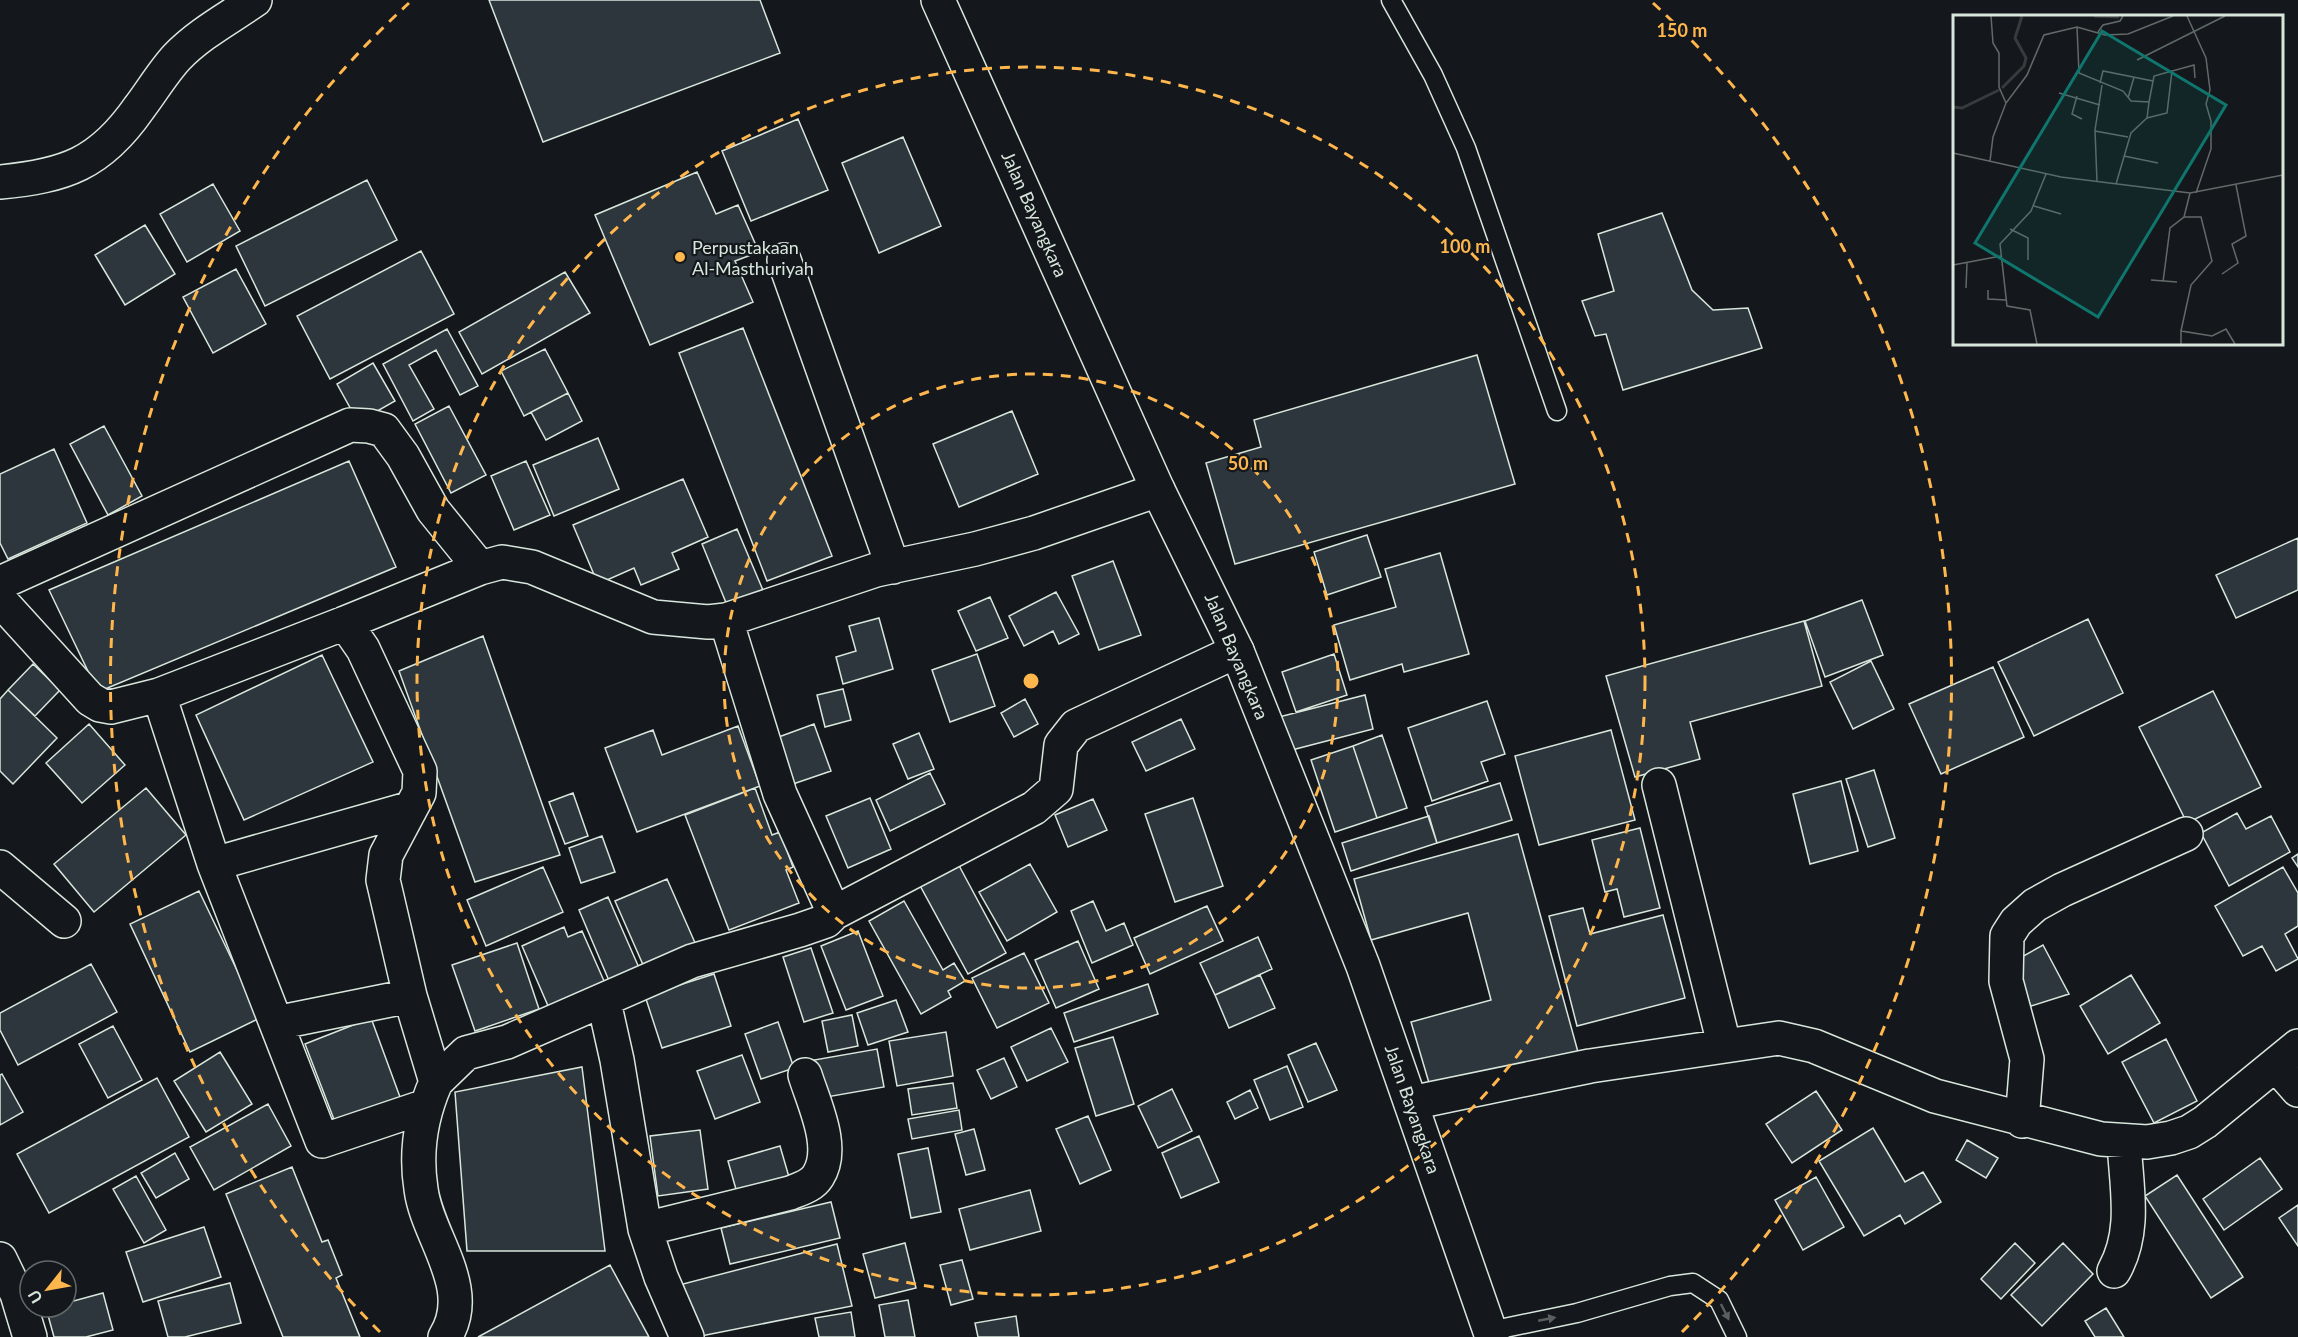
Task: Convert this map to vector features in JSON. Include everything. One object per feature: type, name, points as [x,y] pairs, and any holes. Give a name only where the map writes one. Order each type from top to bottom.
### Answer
[{"type":"main road","points":[[0,182],[54,175],[89,159],[120,132],[177,57],[255,0]]},
{"type":"main road","name":"Jalan Bayangkara","points":[[938,0],[1158,490],[1237,651],[1364,966],[1491,1334]]},
{"type":"main road","points":[[784,260],[892,567]]},
{"type":"main road","points":[[0,583],[350,425],[384,430],[403,456],[433,510],[480,568]]},
{"type":"main road","points":[[0,600],[90,699],[100,705],[111,707],[159,695],[480,568],[502,562],[532,567],[653,617],[708,622],[726,620],[876,570],[1034,534],[1158,490]]},
{"type":"main road","points":[[726,620],[780,794],[834,913]]},
{"type":"main road","points":[[345,623],[363,649],[420,771],[419,793],[392,841],[383,869],[383,880],[431,1094],[418,1157],[421,1191],[446,1260],[456,1305],[453,1320],[445,1337]]},
{"type":"main road","points":[[159,695],[214,864],[322,1141],[431,1094],[466,1053],[507,1042],[604,1002],[692,961],[826,921],[834,913],[1034,808],[1056,789],[1061,745],[1076,726],[1237,651]]},
{"type":"main road","points":[[1659,785],[1724,1044]]},
{"type":"main road","points":[[214,864],[411,808]]},
{"type":"main road","points":[[2022,1121],[2027,1059],[2006,981],[2007,936],[2016,922],[2035,905],[2186,834]]},
{"type":"main road","points":[[0,867],[64,921]]},
{"type":"main road","points":[[276,1023],[410,996]]},
{"type":"main road","points":[[604,1002],[617,1060],[645,1229],[661,1277],[687,1337]]},
{"type":"main road","points":[[1412,1102],[1590,1066],[1724,1044],[1779,1038],[1795,1040],[1838,1055],[1913,1088],[2022,1121],[2101,1139],[2147,1142],[2189,1132],[2218,1113],[2287,1055],[2298,1090]]},
{"type":"main road","points":[[645,1229],[790,1192],[809,1185],[819,1175],[825,1153],[823,1135],[805,1075]]},
{"type":"main road","points":[[2114,1271],[2124,1255],[2130,1213],[2124,1141]]},
{"type":"main road","points":[[0,1259],[16,1294],[30,1337]]},
{"type":"lane","points":[[1391,0],[1433,75],[1466,148],[1557,411]]},
{"type":"lane","points":[[1491,1334],[1577,1313],[1670,1286],[1693,1283],[1719,1300],[1737,1337]]},
{"type":"building","points":[[489,0],[760,0],[780,53],[543,142]]},
{"type":"building","points":[[798,119],[828,190],[751,221],[722,151]]},
{"type":"building","points":[[903,137],[941,226],[879,253],[842,163]]},
{"type":"building","name":"Perpustakaan Al-Masthuriyah","points":[[697,172],[716,214],[738,205],[759,252],[735,261],[753,302],[650,345],[595,215]]},
{"type":"building","points":[[367,180],[397,240],[265,306],[236,246]]},
{"type":"building","points":[[213,184],[240,231],[187,262],[160,214]]},
{"type":"building","points":[[1662,213],[1692,290],[1713,310],[1748,308],[1762,348],[1623,390],[1606,334],[1595,336],[1582,301],[1614,291],[1598,234]]},
{"type":"building","points":[[145,225],[175,274],[125,305],[95,255]]},
{"type":"building","points":[[421,251],[454,314],[330,379],[297,316]]},
{"type":"building","points":[[236,269],[266,324],[213,353],[183,297]]},
{"type":"building","points":[[565,272],[590,313],[482,374],[459,332]]},
{"type":"building","points":[[743,328],[832,556],[767,581],[679,353]]},
{"type":"building","points":[[447,329],[478,386],[460,395],[436,350],[409,365],[434,409],[413,421],[383,364]]},
{"type":"building","points":[[545,349],[568,393],[524,416],[501,371]]},
{"type":"building","points":[[1477,355],[1515,484],[1235,564],[1206,463],[1261,447],[1254,420]]},
{"type":"building","points":[[373,363],[395,401],[358,422],[337,384]]},
{"type":"building","points":[[568,393],[582,421],[546,440],[531,412]]},
{"type":"building","points":[[449,406],[486,475],[451,493],[415,424]]},
{"type":"building","points":[[1012,411],[1038,474],[959,507],[933,444]]},
{"type":"building","points":[[104,426],[142,496],[108,515],[70,444]]},
{"type":"building","points":[[598,438],[619,489],[554,516],[533,465]]},
{"type":"building","points":[[54,449],[87,523],[8,559],[0,543],[0,474]]},
{"type":"building","points":[[349,461],[396,567],[98,692],[49,590]]},
{"type":"building","points":[[526,461],[550,515],[514,530],[491,476]]},
{"type":"building","points":[[683,479],[708,537],[672,553],[679,569],[641,585],[634,568],[598,584],[573,525]]},
{"type":"building","points":[[737,529],[765,595],[729,610],[702,544]]},
{"type":"building","points":[[1367,535],[1381,577],[1327,595],[1314,552]]},
{"type":"building","points":[[2298,538],[2298,590],[2236,618],[2216,575]]},
{"type":"building","points":[[1440,553],[1469,654],[1404,672],[1402,664],[1350,680],[1334,625],[1396,607],[1385,569]]},
{"type":"building","points":[[1113,561],[1141,635],[1099,650],[1072,576]]},
{"type":"building","points":[[1056,592],[1079,634],[1059,644],[1053,631],[1024,646],[1009,616]]},
{"type":"building","points":[[990,597],[1008,638],[976,651],[958,611]]},
{"type":"building","points":[[1862,600],[1883,655],[1825,677],[1805,621]]},
{"type":"building","points":[[879,618],[893,669],[843,684],[836,657],[856,651],[849,626]]},
{"type":"building","points":[[2088,619],[2123,693],[2034,736],[1998,662]]},
{"type":"building","points":[[1804,621],[1822,686],[1690,722],[1700,759],[1635,777],[1606,676]]},
{"type":"building","points":[[483,636],[560,855],[475,882],[399,671]]},
{"type":"building","points":[[977,654],[995,706],[950,722],[932,670]]},
{"type":"building","points":[[1334,654],[1347,695],[1296,712],[1282,672]]},
{"type":"building","points":[[322,655],[373,762],[244,820],[196,715]]},
{"type":"building","points":[[1871,661],[1894,709],[1853,729],[1830,682]]},
{"type":"building","points":[[33,664],[60,690],[35,716],[8,690]]},
{"type":"building","points":[[1993,667],[2024,737],[1941,774],[1909,704]]},
{"type":"building","points":[[843,689],[851,720],[825,727],[817,695]]},
{"type":"building","points":[[8,690],[57,738],[13,784],[0,771],[0,699]]},
{"type":"building","points":[[2213,691],[2261,787],[2187,823],[2139,727]]},
{"type":"building","points":[[1365,695],[1373,729],[1284,752],[1275,718]]},
{"type":"building","points":[[1025,699],[1038,724],[1014,737],[1001,713]]},
{"type":"building","points":[[1487,701],[1505,754],[1481,762],[1488,781],[1432,801],[1408,728]]},
{"type":"building","points":[[1181,719],[1195,749],[1146,771],[1132,742]]},
{"type":"building","points":[[89,724],[125,765],[82,803],[46,763]]},
{"type":"building","points":[[814,724],[831,771],[793,784],[776,738]]},
{"type":"building","points":[[738,726],[760,786],[637,832],[605,748],[653,730],[662,755]]},
{"type":"building","points":[[1611,730],[1635,820],[1539,845],[1515,756]]},
{"type":"building","points":[[919,733],[934,769],[908,779],[893,744]]},
{"type":"building","points":[[1382,735],[1407,808],[1377,818],[1353,746]]},
{"type":"building","points":[[1353,746],[1377,818],[1335,832],[1311,760]]},
{"type":"building","points":[[1874,770],[1895,838],[1868,847],[1846,779]]},
{"type":"building","points":[[930,773],[945,804],[890,831],[876,800]]},
{"type":"building","points":[[1841,781],[1858,851],[1810,864],[1793,794]]},
{"type":"building","points":[[1500,783],[1512,820],[1437,843],[1425,807]]},
{"type":"building","points":[[146,788],[186,835],[94,912],[54,864]]},
{"type":"building","points":[[755,788],[772,835],[780,832],[793,867],[786,870],[799,903],[729,930],[685,815]]},
{"type":"building","points":[[573,793],[588,836],[565,844],[549,802]]},
{"type":"building","points":[[870,798],[891,849],[848,868],[826,816]]},
{"type":"building","points":[[1193,798],[1223,886],[1175,902],[1145,814]]},
{"type":"building","points":[[1093,799],[1107,830],[1068,847],[1055,815]]},
{"type":"building","points":[[2237,813],[2246,829],[2271,816],[2290,852],[2229,886],[2201,833]]},
{"type":"building","points":[[1429,816],[1437,843],[1351,871],[1342,843]]},
{"type":"building","points":[[1640,828],[1660,908],[1624,917],[1617,889],[1605,892],[1592,840]]},
{"type":"building","points":[[1518,834],[1578,1052],[1432,1093],[1411,1022],[1491,1000],[1468,913],[1371,940],[1354,879]]},
{"type":"building","points":[[602,836],[615,872],[581,883],[569,848]]},
{"type":"building","points":[[2298,854],[2298,867],[2292,858]]},
{"type":"building","points":[[956,860],[1006,953],[968,974],[917,880]]},
{"type":"building","points":[[1030,864],[1057,912],[1007,941],[979,892]]},
{"type":"building","points":[[543,867],[563,912],[486,946],[467,900]]},
{"type":"building","points":[[2283,867],[2298,893],[2298,926],[2285,934],[2298,959],[2276,971],[2262,946],[2243,956],[2215,906]]},
{"type":"building","points":[[667,879],[696,945],[644,967],[615,901]]},
{"type":"building","points":[[199,891],[260,1018],[190,1052],[130,924]]},
{"type":"building","points":[[608,897],[640,970],[610,983],[579,910]]},
{"type":"building","points":[[904,901],[943,970],[954,963],[965,981],[948,991],[951,997],[921,1014],[869,921]]},
{"type":"building","points":[[1093,901],[1106,931],[1124,923],[1133,945],[1092,963],[1071,911]]},
{"type":"building","points":[[1207,906],[1223,941],[1150,974],[1134,938]]},
{"type":"building","points":[[1583,908],[1590,934],[1663,915],[1685,998],[1577,1026],[1549,916]]},
{"type":"building","points":[[564,927],[568,937],[582,931],[608,990],[552,1015],[522,946]]},
{"type":"building","points":[[858,931],[883,996],[846,1010],[821,946]]},
{"type":"building","points":[[1258,937],[1272,969],[1215,995],[1200,963]]},
{"type":"building","points":[[1078,941],[1099,989],[1056,1008],[1035,960]]},
{"type":"building","points":[[517,943],[539,1009],[475,1031],[452,965]]},
{"type":"building","points":[[2043,945],[2069,994],[2031,1006],[2011,963]]},
{"type":"building","points":[[811,948],[833,1013],[804,1022],[783,957]]},
{"type":"building","points":[[1024,953],[1049,1003],[997,1028],[972,978]]},
{"type":"building","points":[[91,964],[117,1012],[18,1065],[0,1030],[0,1013]]},
{"type":"building","points":[[714,974],[731,1026],[662,1048],[645,996]]},
{"type":"building","points":[[1260,975],[1275,1008],[1229,1028],[1215,995]]},
{"type":"building","points":[[2131,975],[2160,1023],[2108,1054],[2080,1006]]},
{"type":"building","points":[[1148,984],[1158,1014],[1074,1042],[1064,1013]]},
{"type":"building","points":[[896,1000],[908,1032],[868,1045],[857,1013]]},
{"type":"building","points":[[852,1015],[858,1046],[828,1052],[822,1021]]},
{"type":"building","points":[[371,1018],[400,1097],[335,1122],[305,1044]]},
{"type":"building","points":[[778,1022],[794,1068],[761,1079],[745,1034]]},
{"type":"building","points":[[113,1026],[142,1080],[108,1098],[79,1044]]},
{"type":"building","points":[[1051,1028],[1068,1062],[1027,1081],[1011,1047]]},
{"type":"building","points":[[946,1032],[953,1076],[897,1086],[889,1041]]},
{"type":"building","points":[[1113,1037],[1134,1104],[1096,1116],[1075,1048]]},
{"type":"building","points":[[2166,1039],[2197,1101],[2154,1123],[2122,1062]]},
{"type":"building","points":[[1316,1043],[1337,1090],[1308,1102],[1288,1055]]},
{"type":"building","points":[[877,1049],[884,1087],[821,1098],[814,1060]]},
{"type":"building","points":[[220,1052],[252,1104],[206,1132],[174,1081]]},
{"type":"building","points":[[742,1055],[760,1102],[715,1119],[697,1071]]},
{"type":"building","points":[[1004,1058],[1017,1087],[991,1099],[977,1070]]},
{"type":"building","points":[[1287,1066],[1303,1107],[1270,1120],[1254,1080]]},
{"type":"building","points":[[582,1067],[605,1251],[467,1251],[455,1092]]},
{"type":"building","points":[[2,1074],[23,1112],[0,1125],[0,1075]]},
{"type":"building","points":[[157,1078],[189,1137],[49,1213],[17,1154]]},
{"type":"building","points":[[953,1083],[957,1108],[912,1115],[908,1089]]},
{"type":"building","points":[[1172,1089],[1192,1131],[1158,1148],[1138,1106]]},
{"type":"building","points":[[1250,1090],[1258,1108],[1235,1119],[1227,1102]]},
{"type":"building","points":[[1816,1091],[1842,1130],[1792,1163],[1766,1124]]},
{"type":"building","points":[[268,1104],[291,1146],[214,1190],[190,1147]]},
{"type":"building","points":[[959,1110],[962,1130],[912,1139],[908,1119]]},
{"type":"building","points":[[1088,1116],[1111,1170],[1080,1184],[1056,1129]]},
{"type":"building","points":[[1873,1128],[1905,1182],[1923,1172],[1941,1202],[1905,1224],[1900,1215],[1864,1236],[1819,1161]]},
{"type":"building","points":[[974,1129],[985,1170],[966,1175],[955,1134]]},
{"type":"building","points":[[700,1130],[708,1189],[658,1196],[650,1136]]},
{"type":"building","points":[[1199,1136],[1219,1182],[1181,1198],[1162,1153]]},
{"type":"building","points":[[1967,1140],[1998,1158],[1986,1178],[1956,1160]]},
{"type":"building","points":[[780,1146],[791,1184],[739,1200],[728,1161]]},
{"type":"building","points":[[928,1148],[941,1212],[911,1218],[898,1154]]},
{"type":"building","points":[[175,1153],[189,1179],[156,1198],[141,1173]]},
{"type":"building","points":[[2260,1158],[2282,1189],[2224,1230],[2203,1199]]},
{"type":"building","points":[[292,1167],[322,1242],[328,1240],[342,1275],[336,1278],[360,1337],[283,1337],[226,1194]]},
{"type":"building","points":[[2177,1175],[2243,1277],[2211,1298],[2145,1196]]},
{"type":"building","points":[[136,1176],[166,1230],[144,1243],[113,1189]]},
{"type":"building","points":[[1816,1177],[1844,1227],[1803,1250],[1775,1200]]},
{"type":"building","points":[[1030,1190],[1041,1231],[970,1250],[959,1209]]},
{"type":"building","points":[[831,1202],[840,1238],[730,1264],[721,1228]]},
{"type":"building","points":[[2298,1205],[2298,1246],[2279,1218]]},
{"type":"building","points":[[204,1227],[221,1277],[143,1302],[126,1252]]},
{"type":"building","points":[[905,1243],[916,1288],[875,1298],[863,1254]]},
{"type":"building","points":[[2015,1243],[2035,1263],[2001,1299],[1981,1279]]},
{"type":"building","points":[[2063,1243],[2093,1274],[2042,1326],[2011,1295]]},
{"type":"building","points":[[837,1244],[852,1306],[696,1337],[683,1284]]},
{"type":"building","points":[[962,1260],[973,1299],[951,1305],[940,1265]]},
{"type":"building","points":[[610,1265],[649,1337],[478,1337]]},
{"type":"building","points":[[230,1283],[241,1323],[185,1337],[168,1337],[158,1301]]},
{"type":"building","points":[[103,1293],[113,1330],[86,1337],[54,1337],[49,1319],[78,1319],[78,1300]]},
{"type":"building","points":[[908,1300],[915,1337],[885,1337],[879,1305]]},
{"type":"building","points":[[2106,1308],[2124,1337],[2095,1337],[2085,1321]]},
{"type":"building","points":[[851,1312],[855,1337],[819,1337],[815,1318]]},
{"type":"building","points":[[1016,1316],[1019,1337],[978,1337],[975,1323]]},
{"type":"place","name":"Perpustakaan Al-Masthuriyah","points":[[680,257]]}]
